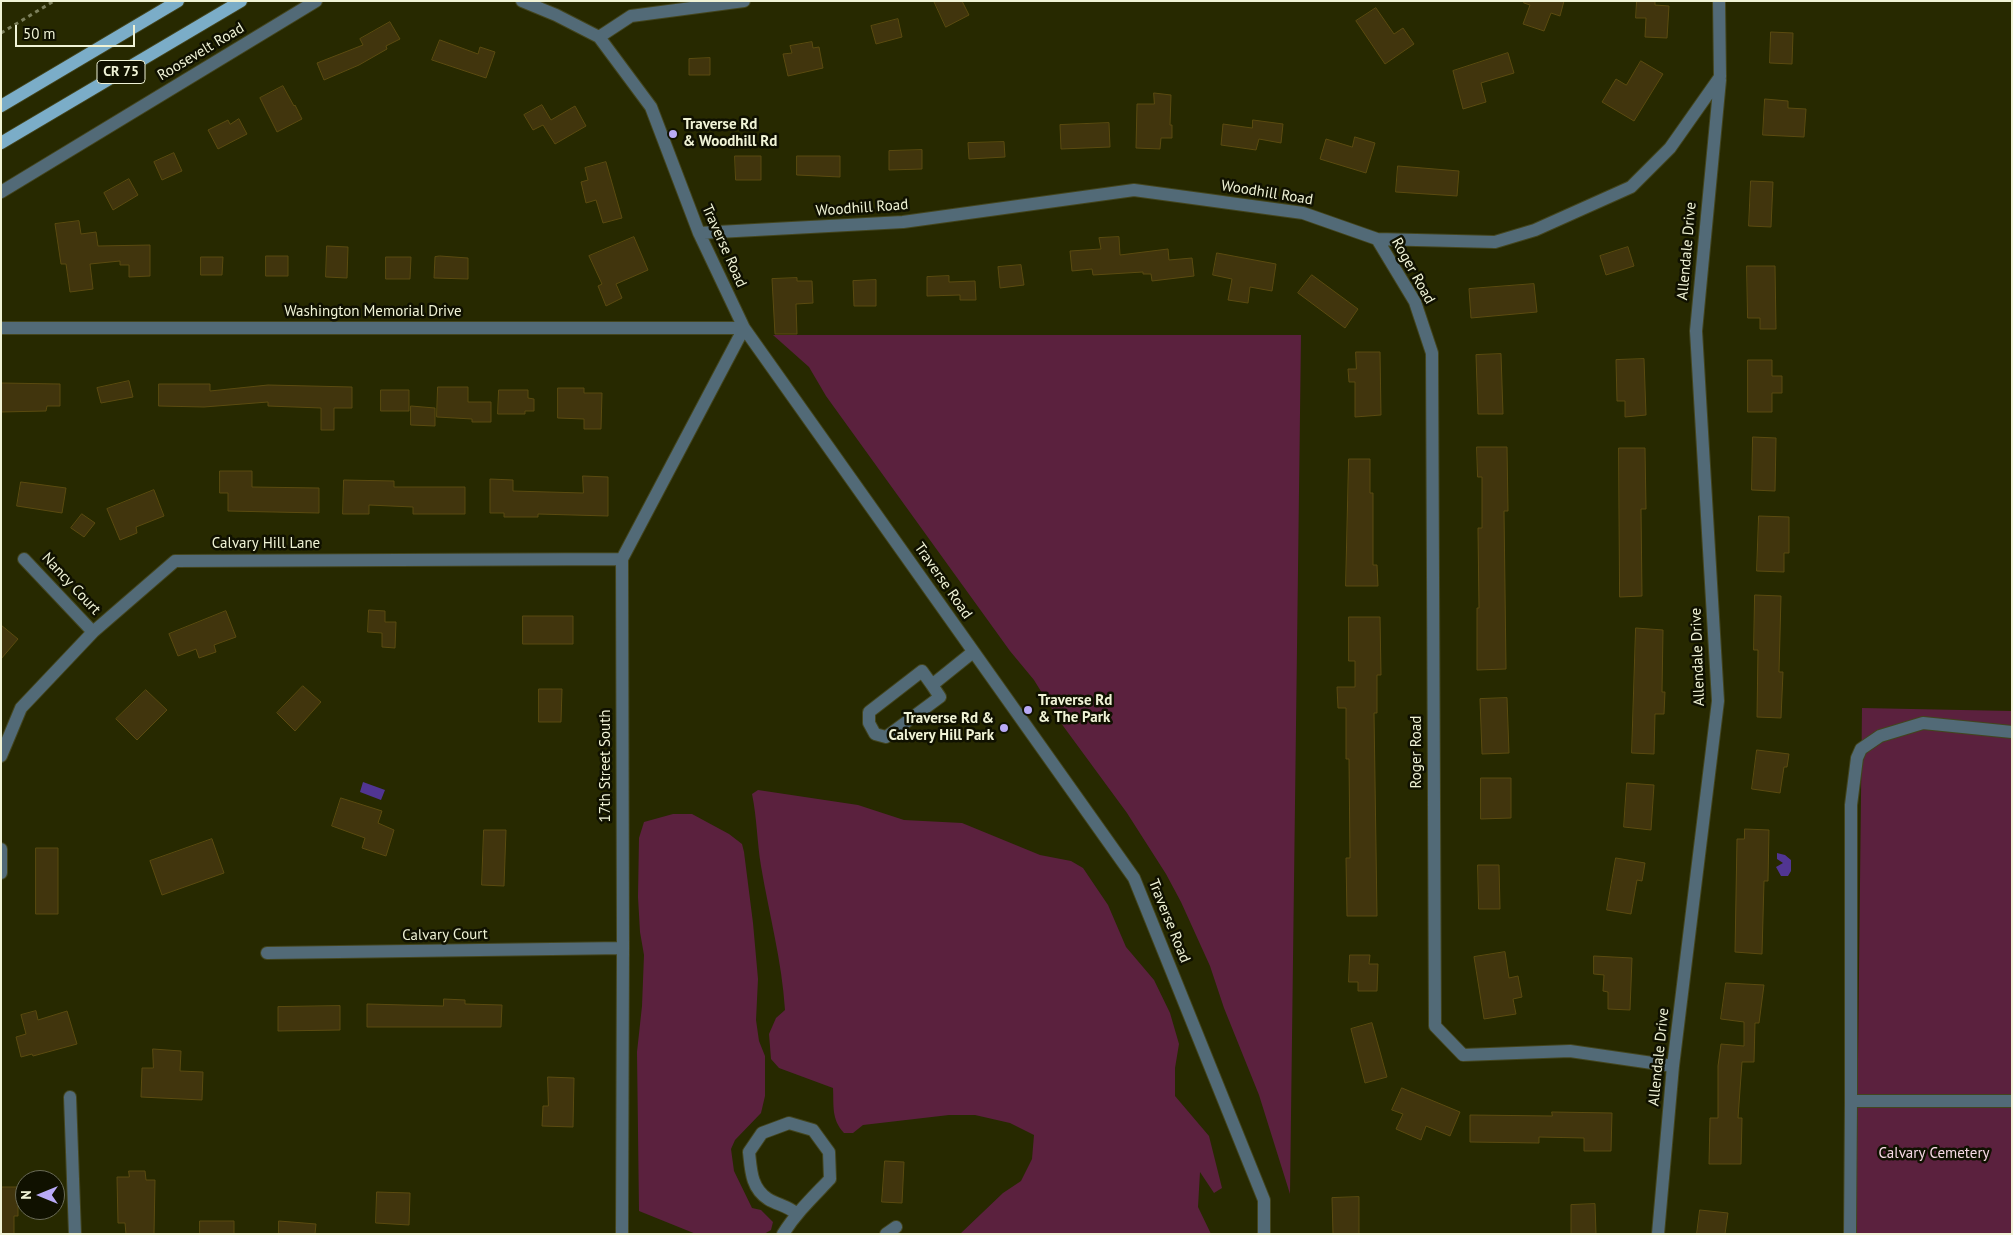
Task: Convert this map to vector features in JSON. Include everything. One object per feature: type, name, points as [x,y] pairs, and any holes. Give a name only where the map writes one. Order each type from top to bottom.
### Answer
[{"type":"main road","name":"CR 75","points":[[1,106],[178,1]]},
{"type":"main road","name":"Roosevelt Road","points":[[1,143],[241,1]]},
{"type":"street","name":"Roosevelt Road","points":[[1,192],[316,1]]},
{"type":"street","name":"Traverse Road","points":[[522,1],[556,15],[599,37],[651,107],[699,233],[744,328],[1134,878],[1264,1200],[1264,1234]]},
{"type":"street","points":[[599,37],[631,16],[744,1]]},
{"type":"street","points":[[1719,1],[1720,77]]},
{"type":"street","name":"Woodhill Road","points":[[699,233],[903,222],[1134,190],[1303,213],[1377,238],[1494,242],[1535,230],[1631,187],[1670,148],[1720,77]]},
{"type":"street","name":"Allendale Drive","points":[[1658,1234],[1673,1066],[1718,701],[1696,330],[1720,77]]},
{"type":"street","name":"Roger Road","points":[[1377,238],[1416,302],[1432,353],[1434,1026],[1463,1055],[1570,1051],[1673,1066]]},
{"type":"street","name":"Washington Memorial Drive","points":[[1,328],[744,328]]},
{"type":"street","name":"17th Street South","points":[[622,1234],[624,948],[622,559],[744,328]]},
{"type":"street","name":"Nancy Court","points":[[24,559],[93,632]]},
{"type":"street","name":"Calvary Hill Lane","points":[[1,756],[21,708],[93,632],[175,560],[622,559]]},
{"type":"street","points":[[932,685],[973,652]]},
{"type":"street","points":[[922,671],[932,685],[940,697],[886,737],[875,734],[869,723],[869,712],[922,671]]},
{"type":"street","points":[[1850,1234],[1851,805],[1857,758],[1861,749],[1880,736],[1923,723],[2012,732]]},
{"type":"street","points":[[1,849],[1,873]]},
{"type":"street","name":"Calvary Court","points":[[267,953],[624,948]]},
{"type":"street","points":[[70,1097],[75,1234]]},
{"type":"street","points":[[1851,1100],[2012,1101]]},
{"type":"street","points":[[783,1234],[796,1214],[830,1179],[829,1152],[813,1130],[789,1123],[762,1133],[749,1152],[753,1184],[768,1199],[789,1207],[796,1214]]},
{"type":"path","points":[[1,33],[54,1]]},
{"type":"green space","points":[[773,335],[1301,335],[1290,1194],[1259,1095],[1224,1008],[1210,966],[1166,874],[1127,813],[1058,719],[1034,680],[1010,651],[826,396],[809,367]]},
{"type":"green space","name":"Calvary Cemetery","points":[[1862,708],[2012,711],[2012,1234],[1856,1234]]},
{"type":"green space","points":[[758,790],[858,805],[904,820],[962,823],[1040,855],[1071,861],[1083,868],[1108,905],[1126,947],[1154,980],[1170,1013],[1179,1044],[1175,1068],[1175,1096],[1209,1136],[1222,1188],[1214,1193],[1200,1172],[1198,1207],[1211,1234],[960,1234],[1003,1193],[1021,1181],[1032,1159],[1034,1135],[1010,1123],[975,1115],[949,1115],[863,1125],[853,1133],[844,1133],[835,1117],[833,1088],[779,1068],[771,1059],[769,1034],[776,1018],[785,1010],[778,956],[764,884],[752,794]]},
{"type":"green space","points":[[673,814],[692,814],[729,834],[742,844],[744,852],[758,979],[756,1020],[759,1041],[765,1056],[765,1096],[761,1113],[735,1140],[731,1149],[734,1171],[752,1208],[761,1210],[773,1222],[771,1230],[764,1234],[696,1234],[639,1211],[637,1052],[642,1006],[644,955],[640,932],[638,897],[639,838],[644,822]]},
{"type":"shaded area","points":[[363,782],[385,790],[381,800],[360,792]]},
{"type":"shaded area","points":[[1777,853],[1785,855],[1791,860],[1791,871],[1788,876],[1781,876],[1776,867],[1783,863],[1777,859]]},
{"type":"building","points":[[934,1],[962,1],[969,15],[946,27]]},
{"type":"building","points":[[1525,1],[1564,1],[1560,16],[1551,13],[1544,31],[1523,24],[1530,5],[1524,3]]},
{"type":"building","points":[[1637,1],[1655,1],[1655,5],[1669,6],[1667,38],[1645,37],[1646,18],[1636,18]]},
{"type":"building","points":[[1376,8],[1394,34],[1403,28],[1414,44],[1385,64],[1356,21]]},
{"type":"building","points":[[898,19],[902,37],[876,44],[871,26]]},
{"type":"building","points":[[390,22],[400,39],[386,46],[387,49],[359,65],[324,80],[317,63],[363,45],[360,39]]},
{"type":"building","points":[[1771,32],[1793,33],[1792,64],[1770,63]]},
{"type":"building","points":[[440,40],[478,54],[480,47],[495,52],[486,78],[432,60]]},
{"type":"building","points":[[812,42],[813,48],[819,47],[823,68],[788,76],[783,54],[792,53],[790,46]]},
{"type":"building","points":[[1508,53],[1514,73],[1481,83],[1486,102],[1463,109],[1453,71]]},
{"type":"building","points":[[710,58],[710,75],[689,75],[689,59]]},
{"type":"building","points":[[1641,61],[1663,74],[1634,121],[1602,102],[1616,79],[1626,85]]},
{"type":"building","points":[[283,86],[302,119],[277,132],[260,98]]},
{"type":"building","points":[[1154,93],[1171,95],[1170,125],[1172,125],[1172,138],[1161,138],[1160,149],[1136,148],[1137,104],[1154,104]]},
{"type":"building","points":[[1765,99],[1788,101],[1788,108],[1806,109],[1804,137],[1763,135]]},
{"type":"building","points":[[542,105],[551,120],[575,106],[586,126],[555,144],[543,125],[533,130],[524,115]]},
{"type":"building","points":[[239,119],[247,134],[218,149],[208,130],[228,120],[230,124]]},
{"type":"building","points":[[1253,120],[1283,124],[1281,143],[1259,139],[1256,150],[1221,145],[1223,124],[1252,128]]},
{"type":"building","points":[[1109,123],[1110,147],[1061,149],[1060,125]]},
{"type":"building","points":[[1355,137],[1375,143],[1366,173],[1320,159],[1326,139],[1352,147]]},
{"type":"building","points":[[1004,142],[1005,157],[969,159],[968,143]]},
{"type":"building","points":[[922,150],[922,169],[889,170],[889,151]]},
{"type":"building","points":[[174,153],[182,171],[162,180],[154,162]]},
{"type":"building","points":[[735,156],[761,156],[761,180],[736,180]]},
{"type":"building","points":[[797,156],[840,156],[840,177],[797,175]]},
{"type":"building","points":[[606,162],[622,218],[603,223],[596,200],[586,203],[581,182],[588,180],[585,168]]},
{"type":"building","points":[[1398,166],[1459,171],[1457,196],[1396,192]]},
{"type":"building","points":[[129,179],[138,195],[113,210],[104,193]]},
{"type":"building","points":[[1751,181],[1773,182],[1771,227],[1749,226]]},
{"type":"building","points":[[79,221],[81,234],[96,232],[98,246],[150,245],[150,276],[129,277],[129,265],[120,265],[120,261],[90,264],[93,289],[70,292],[66,264],[61,264],[55,224]]},
{"type":"building","points":[[634,237],[648,270],[616,284],[622,298],[606,306],[598,286],[602,284],[589,256]]},
{"type":"building","points":[[1119,237],[1120,255],[1168,249],[1169,260],[1192,258],[1194,276],[1152,281],[1151,274],[1143,274],[1143,272],[1093,275],[1092,269],[1072,271],[1070,251],[1101,249],[1099,238]]},
{"type":"building","points":[[327,246],[348,247],[347,278],[326,277]]},
{"type":"building","points":[[1628,247],[1634,266],[1606,275],[1600,256]]},
{"type":"building","points":[[1217,253],[1276,264],[1272,291],[1250,287],[1248,303],[1228,300],[1232,279],[1213,275]]},
{"type":"building","points":[[266,256],[288,256],[288,276],[266,276]]},
{"type":"building","points":[[201,257],[223,257],[222,275],[201,275]]},
{"type":"building","points":[[386,257],[411,257],[410,279],[386,279]]},
{"type":"building","points":[[435,257],[468,258],[468,279],[434,278]]},
{"type":"building","points":[[1021,265],[1024,285],[1000,288],[998,267]]},
{"type":"building","points":[[1747,266],[1775,266],[1776,329],[1760,329],[1760,318],[1748,318]]},
{"type":"building","points":[[1312,275],[1358,309],[1345,328],[1298,293]]},
{"type":"building","points":[[949,276],[949,282],[975,281],[976,300],[960,300],[960,295],[927,296],[927,277]]},
{"type":"building","points":[[797,278],[797,281],[812,281],[813,303],[796,304],[797,334],[775,334],[772,279]]},
{"type":"building","points":[[876,280],[876,306],[854,306],[853,281]]},
{"type":"building","points":[[1534,284],[1537,312],[1471,318],[1469,289]]},
{"type":"building","points":[[1356,352],[1380,352],[1381,415],[1355,417],[1355,382],[1349,382],[1348,369],[1356,369]]},
{"type":"building","points":[[1501,354],[1503,414],[1478,414],[1476,355]]},
{"type":"building","points":[[1644,359],[1646,415],[1625,417],[1625,401],[1617,401],[1616,360]]},
{"type":"building","points":[[1748,360],[1772,360],[1772,376],[1782,376],[1782,393],[1772,393],[1772,412],[1748,412]]},
{"type":"building","points":[[129,381],[133,397],[101,403],[97,388]]},
{"type":"building","points":[[1,383],[60,384],[60,406],[47,406],[46,411],[1,412]]},
{"type":"building","points":[[159,384],[210,384],[210,391],[268,385],[352,387],[352,408],[334,408],[334,430],[321,430],[321,408],[268,406],[268,402],[204,407],[159,406]]},
{"type":"building","points":[[438,387],[468,387],[468,402],[491,402],[491,422],[472,422],[472,419],[437,417]]},
{"type":"building","points":[[558,388],[584,388],[584,393],[602,393],[601,429],[584,429],[584,419],[558,418]]},
{"type":"building","points":[[381,390],[409,390],[409,411],[381,411]]},
{"type":"building","points":[[499,390],[528,390],[528,398],[534,399],[534,411],[525,411],[525,414],[498,414]]},
{"type":"building","points":[[411,406],[435,408],[435,426],[411,425]]},
{"type":"building","points":[[1753,437],[1776,438],[1775,491],[1752,490]]},
{"type":"building","points":[[1477,447],[1507,447],[1508,511],[1504,511],[1506,669],[1477,670],[1477,608],[1479,608],[1478,528],[1482,528],[1482,477],[1478,477]]},
{"type":"building","points":[[1619,448],[1645,448],[1646,509],[1641,509],[1642,596],[1620,597]]},
{"type":"building","points":[[1349,459],[1370,459],[1370,493],[1373,493],[1373,565],[1377,565],[1378,586],[1346,586]]},
{"type":"building","points":[[220,471],[252,471],[252,487],[319,488],[319,513],[228,511],[228,493],[220,493]]},
{"type":"building","points":[[583,476],[608,477],[608,516],[538,514],[538,517],[504,517],[504,513],[490,513],[490,479],[513,480],[513,491],[583,493]]},
{"type":"building","points":[[344,480],[394,481],[394,487],[465,487],[465,514],[413,514],[413,507],[369,505],[369,514],[343,514]]},
{"type":"building","points":[[21,482],[66,488],[62,513],[17,506]]},
{"type":"building","points":[[154,490],[164,516],[136,527],[137,533],[120,540],[107,509]]},
{"type":"building","points":[[82,514],[95,523],[84,537],[71,528]]},
{"type":"building","points":[[1759,516],[1789,517],[1789,553],[1784,553],[1784,572],[1757,571]]},
{"type":"building","points":[[1755,595],[1781,596],[1779,672],[1783,672],[1781,718],[1757,717],[1758,650],[1754,650]]},
{"type":"building","points":[[369,610],[385,611],[385,622],[396,622],[395,648],[382,647],[382,633],[368,632]]},
{"type":"building","points":[[226,611],[236,637],[214,645],[216,652],[199,658],[196,649],[178,656],[169,634]]},
{"type":"building","points":[[523,616],[573,616],[573,644],[523,644]]},
{"type":"building","points":[[1349,617],[1380,617],[1381,675],[1377,675],[1377,713],[1374,713],[1377,916],[1347,916],[1346,858],[1350,858],[1349,759],[1346,759],[1346,708],[1338,708],[1337,687],[1355,687],[1355,661],[1349,661]]},
{"type":"building","points":[[1,625],[18,639],[1,659]]},
{"type":"building","points":[[1636,628],[1663,630],[1662,692],[1665,692],[1664,714],[1655,714],[1654,754],[1632,753]]},
{"type":"building","points":[[303,686],[321,702],[295,731],[277,713]]},
{"type":"building","points":[[539,689],[562,689],[561,722],[539,722]]},
{"type":"building","points":[[146,690],[167,710],[137,740],[116,719]]},
{"type":"building","points":[[1507,698],[1509,753],[1482,754],[1480,699]]},
{"type":"building","points":[[1757,750],[1789,754],[1787,767],[1784,767],[1780,793],[1752,789]]},
{"type":"building","points":[[1481,778],[1511,778],[1511,818],[1481,819]]},
{"type":"building","points":[[1627,783],[1654,785],[1651,830],[1624,827]]},
{"type":"building","points":[[341,798],[382,811],[378,823],[394,830],[386,856],[362,848],[365,838],[332,826]]},
{"type":"building","points":[[1745,829],[1769,830],[1768,881],[1764,881],[1762,954],[1735,952],[1737,839],[1744,839]]},
{"type":"building","points":[[484,830],[506,830],[504,886],[482,885]]},
{"type":"building","points":[[212,839],[224,873],[162,895],[150,861]]},
{"type":"building","points":[[36,848],[58,848],[58,914],[36,914]]},
{"type":"building","points":[[1616,858],[1645,863],[1642,881],[1637,880],[1631,914],[1607,910]]},
{"type":"building","points":[[1478,865],[1499,865],[1500,909],[1479,909]]},
{"type":"building","points":[[1505,952],[1509,978],[1518,976],[1522,997],[1513,999],[1516,1014],[1484,1019],[1474,957]]},
{"type":"building","points":[[1350,955],[1370,955],[1369,964],[1378,964],[1377,991],[1358,991],[1358,982],[1349,982]]},
{"type":"building","points":[[1594,956],[1632,958],[1630,1010],[1608,1009],[1608,992],[1603,991],[1604,975],[1594,974]]},
{"type":"building","points":[[1726,983],[1764,985],[1759,1023],[1755,1023],[1754,1062],[1742,1062],[1738,1118],[1742,1118],[1741,1164],[1709,1164],[1710,1118],[1718,1118],[1718,1066],[1721,1044],[1744,1046],[1744,1022],[1721,1019]]},
{"type":"building","points":[[444,999],[465,1000],[465,1004],[502,1005],[501,1027],[367,1027],[367,1004],[443,1006]]},
{"type":"building","points":[[340,1006],[340,1030],[278,1031],[278,1007]]},
{"type":"building","points":[[36,1011],[38,1020],[67,1011],[77,1044],[33,1056],[32,1054],[21,1057],[16,1037],[26,1034],[21,1015]]},
{"type":"building","points":[[1372,1023],[1387,1077],[1365,1083],[1351,1029]]},
{"type":"building","points":[[153,1049],[181,1051],[180,1071],[203,1072],[202,1100],[141,1097],[142,1068],[153,1068]]},
{"type":"building","points":[[548,1077],[574,1078],[573,1127],[542,1126],[543,1106],[548,1106]]},
{"type":"building","points":[[1402,1088],[1460,1112],[1450,1136],[1426,1126],[1421,1140],[1396,1129],[1403,1114],[1392,1110]]},
{"type":"building","points":[[1552,1112],[1612,1113],[1611,1151],[1584,1151],[1584,1138],[1539,1137],[1539,1143],[1470,1142],[1470,1115],[1552,1116]]},
{"type":"building","points":[[885,1161],[904,1162],[902,1203],[882,1202]]},
{"type":"building","points":[[129,1171],[145,1171],[146,1180],[155,1180],[154,1234],[126,1234],[125,1223],[118,1223],[117,1177],[129,1177]]},
{"type":"building","points":[[1,1187],[15,1187],[14,1234],[1,1234]]},
{"type":"building","points":[[377,1192],[410,1193],[409,1225],[376,1223]]},
{"type":"building","points":[[1359,1197],[1359,1234],[1333,1234],[1332,1198]]},
{"type":"building","points":[[1595,1204],[1596,1234],[1571,1234],[1571,1205]]},
{"type":"building","points":[[1700,1210],[1728,1213],[1725,1234],[1697,1234]]},
{"type":"building","points":[[200,1221],[234,1221],[234,1234],[200,1234]]},
{"type":"building","points":[[279,1221],[316,1224],[315,1234],[279,1234]]},
{"type":"place","name":"Traverse Rd & Woodhill Rd","points":[[673,134]]},
{"type":"place","name":"Traverse Rd & The Park","points":[[1028,710]]},
{"type":"place","name":"Traverse Rd & Calvery Hill Park","points":[[1004,728]]}]
